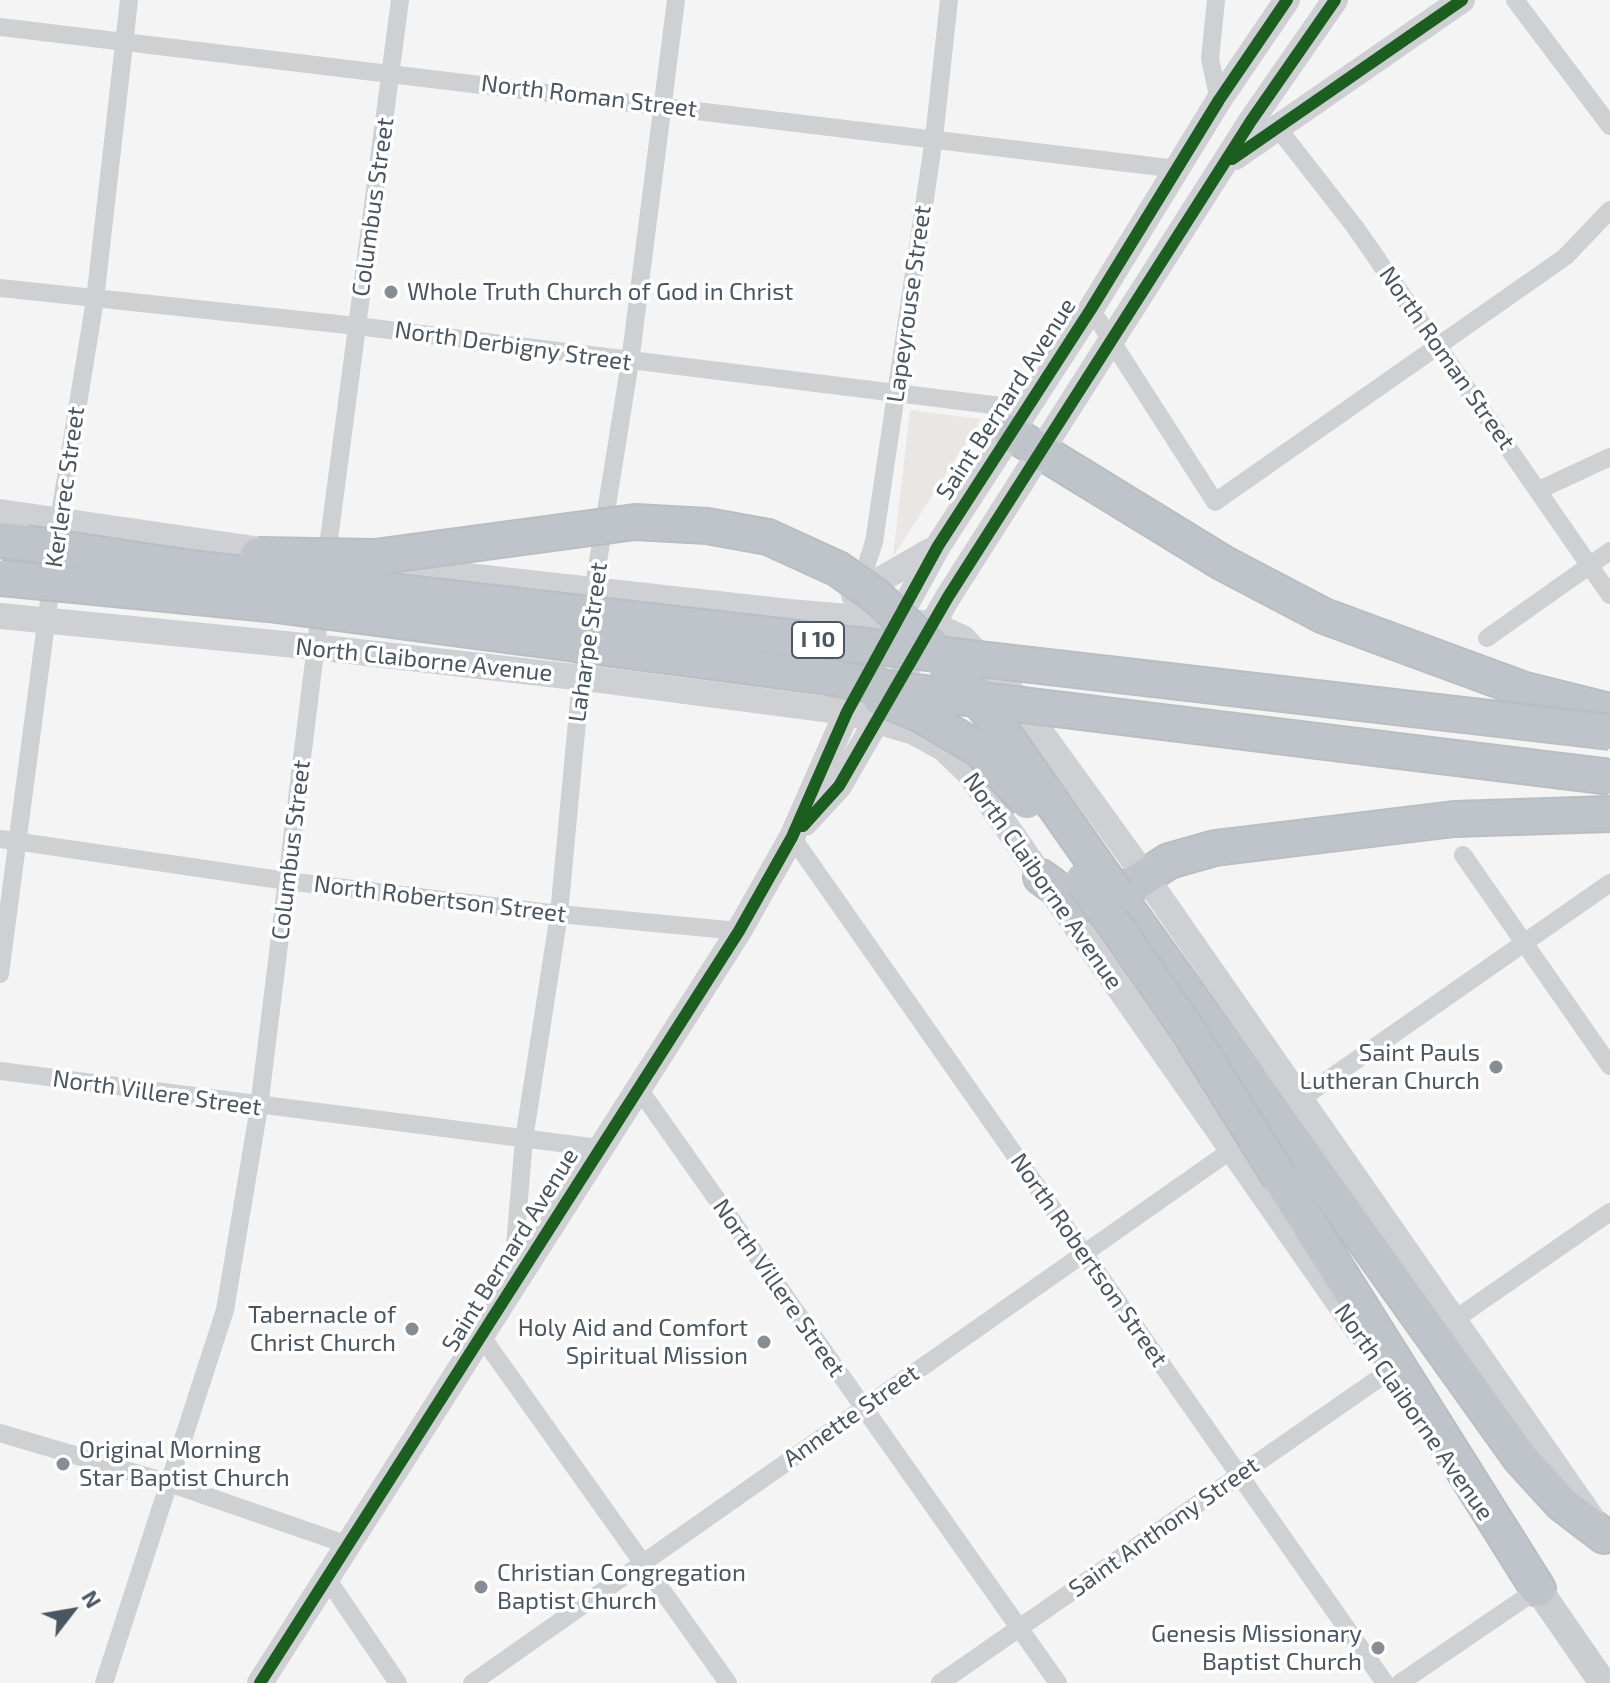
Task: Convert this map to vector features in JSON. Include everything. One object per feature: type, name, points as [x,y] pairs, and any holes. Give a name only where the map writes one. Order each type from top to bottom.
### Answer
[{"type":"highway","points":[[1018,421],[1040,451],[1223,563],[1362,633],[1525,690],[1610,711]]},
{"type":"highway","points":[[13,541],[254,555],[375,557],[594,527],[672,523],[768,537],[838,569],[914,629],[990,714],[1472,1394],[1531,1470],[1562,1504],[1608,1538]]},
{"type":"highway","name":"I 10","points":[[13,541],[216,571],[1610,732]]},
{"type":"highway","name":"I 10","points":[[0,578],[269,604],[827,677],[901,690],[1610,777]]},
{"type":"highway","points":[[827,677],[919,714],[980,750],[1000,768],[1039,816],[1191,1035],[1538,1589]]},
{"type":"highway","points":[[1041,877],[1076,903],[1087,907],[1105,903],[1169,861],[1215,848],[1515,815],[1610,814]]},
{"type":"main road","name":"Saint Bernard Avenue","points":[[260,1683],[739,931],[792,837],[847,712],[938,546],[1091,309],[1219,100],[1269,31],[1287,0]]},
{"type":"main road","points":[[1269,31],[1295,0]]},
{"type":"main road","name":"Saint Bernard Avenue","points":[[792,837],[839,786],[932,624],[1040,451],[1226,164],[1264,124],[1335,0]]},
{"type":"main road","points":[[1219,100],[1264,124],[1462,0]]},
{"type":"main road","points":[[0,512],[59,518],[326,560],[789,612],[932,624],[953,632],[981,654],[1145,876],[1608,1538]]},
{"type":"main road","points":[[789,612],[844,601],[902,570],[938,546]]},
{"type":"main road","name":"North Claiborne Avenue","points":[[0,616],[580,677],[847,712],[879,719],[914,732],[957,760],[1603,1683]]},
{"type":"street","name":"Kerlerec Street","points":[[0,974],[20,841],[59,518],[95,300],[129,0]]},
{"type":"street","name":"Columbus Street","points":[[104,1683],[225,1310],[259,1107],[326,560],[400,0]]},
{"type":"street","name":"Laharpe Street","points":[[512,1285],[524,1139],[559,914],[580,677],[630,362],[676,0]]},
{"type":"street","name":"Lapeyrouse Street","points":[[844,601],[863,576],[874,542],[934,138],[949,0]]},
{"type":"street","points":[[1216,0],[1210,59],[1219,100]]},
{"type":"street","points":[[1515,0],[1610,126]]},
{"type":"street","name":"North Roman Street","points":[[0,27],[1177,169]]},
{"type":"street","name":"North Roman Street","points":[[1264,124],[1355,227],[1610,595]]},
{"type":"street","points":[[1091,309],[1215,502],[1565,257],[1608,214]]},
{"type":"street","name":"North Derbigny Street","points":[[0,288],[357,326],[896,393],[1018,421]]},
{"type":"street","points":[[1539,490],[1610,457]]},
{"type":"street","points":[[1487,638],[1610,551]]},
{"type":"street","name":"North Robertson Street","points":[[792,837],[1385,1683]]},
{"type":"street","name":"North Robertson Street","points":[[0,839],[287,881],[559,914],[739,931]]},
{"type":"street","points":[[1463,855],[1610,1066]]},
{"type":"street","points":[[1299,1100],[1610,883]]},
{"type":"street","name":"North Villere Street","points":[[0,1071],[259,1107],[599,1148]]},
{"type":"street","name":"North Villere Street","points":[[639,1089],[1058,1683]]},
{"type":"street","name":"Annette Street","points":[[472,1683],[1230,1151]]},
{"type":"street","points":[[1454,1320],[1610,1212]]},
{"type":"street","points":[[482,1337],[728,1683]]},
{"type":"street","name":"Saint Anthony Street","points":[[940,1683],[1388,1372]]},
{"type":"street","points":[[0,1433],[169,1483],[348,1545]]},
{"type":"street","points":[[326,1577],[398,1683]]},
{"type":"street","points":[[1400,1683],[1538,1589]]},
{"type":"shaded area","points":[[910,410],[981,419],[893,557]]},
{"type":"cycle path","points":[[260,1683],[739,931],[792,837],[847,712],[938,546],[1091,309],[1219,100],[1287,0]]},
{"type":"cycle path","points":[[803,826],[839,786],[948,597],[1251,121],[1335,0]]},
{"type":"cycle path","points":[[1232,159],[1462,0]]},
{"type":"place","name":"Whole Truth Church of God in Christ","points":[[391,292]]},
{"type":"place","name":"Saint Pauls Lutheran Church","points":[[1496,1067]]},
{"type":"place","name":"Tabernacle of Christ Church","points":[[412,1329]]},
{"type":"place","name":"Holy Aid and Comfort Spiritual Mission","points":[[764,1342]]},
{"type":"place","name":"Original Morning Star Baptist Church","points":[[63,1464]]},
{"type":"place","name":"Christian Congregation Baptist Church","points":[[481,1587]]},
{"type":"place","name":"Genesis Missionary Baptist Church","points":[[1378,1648]]}]
